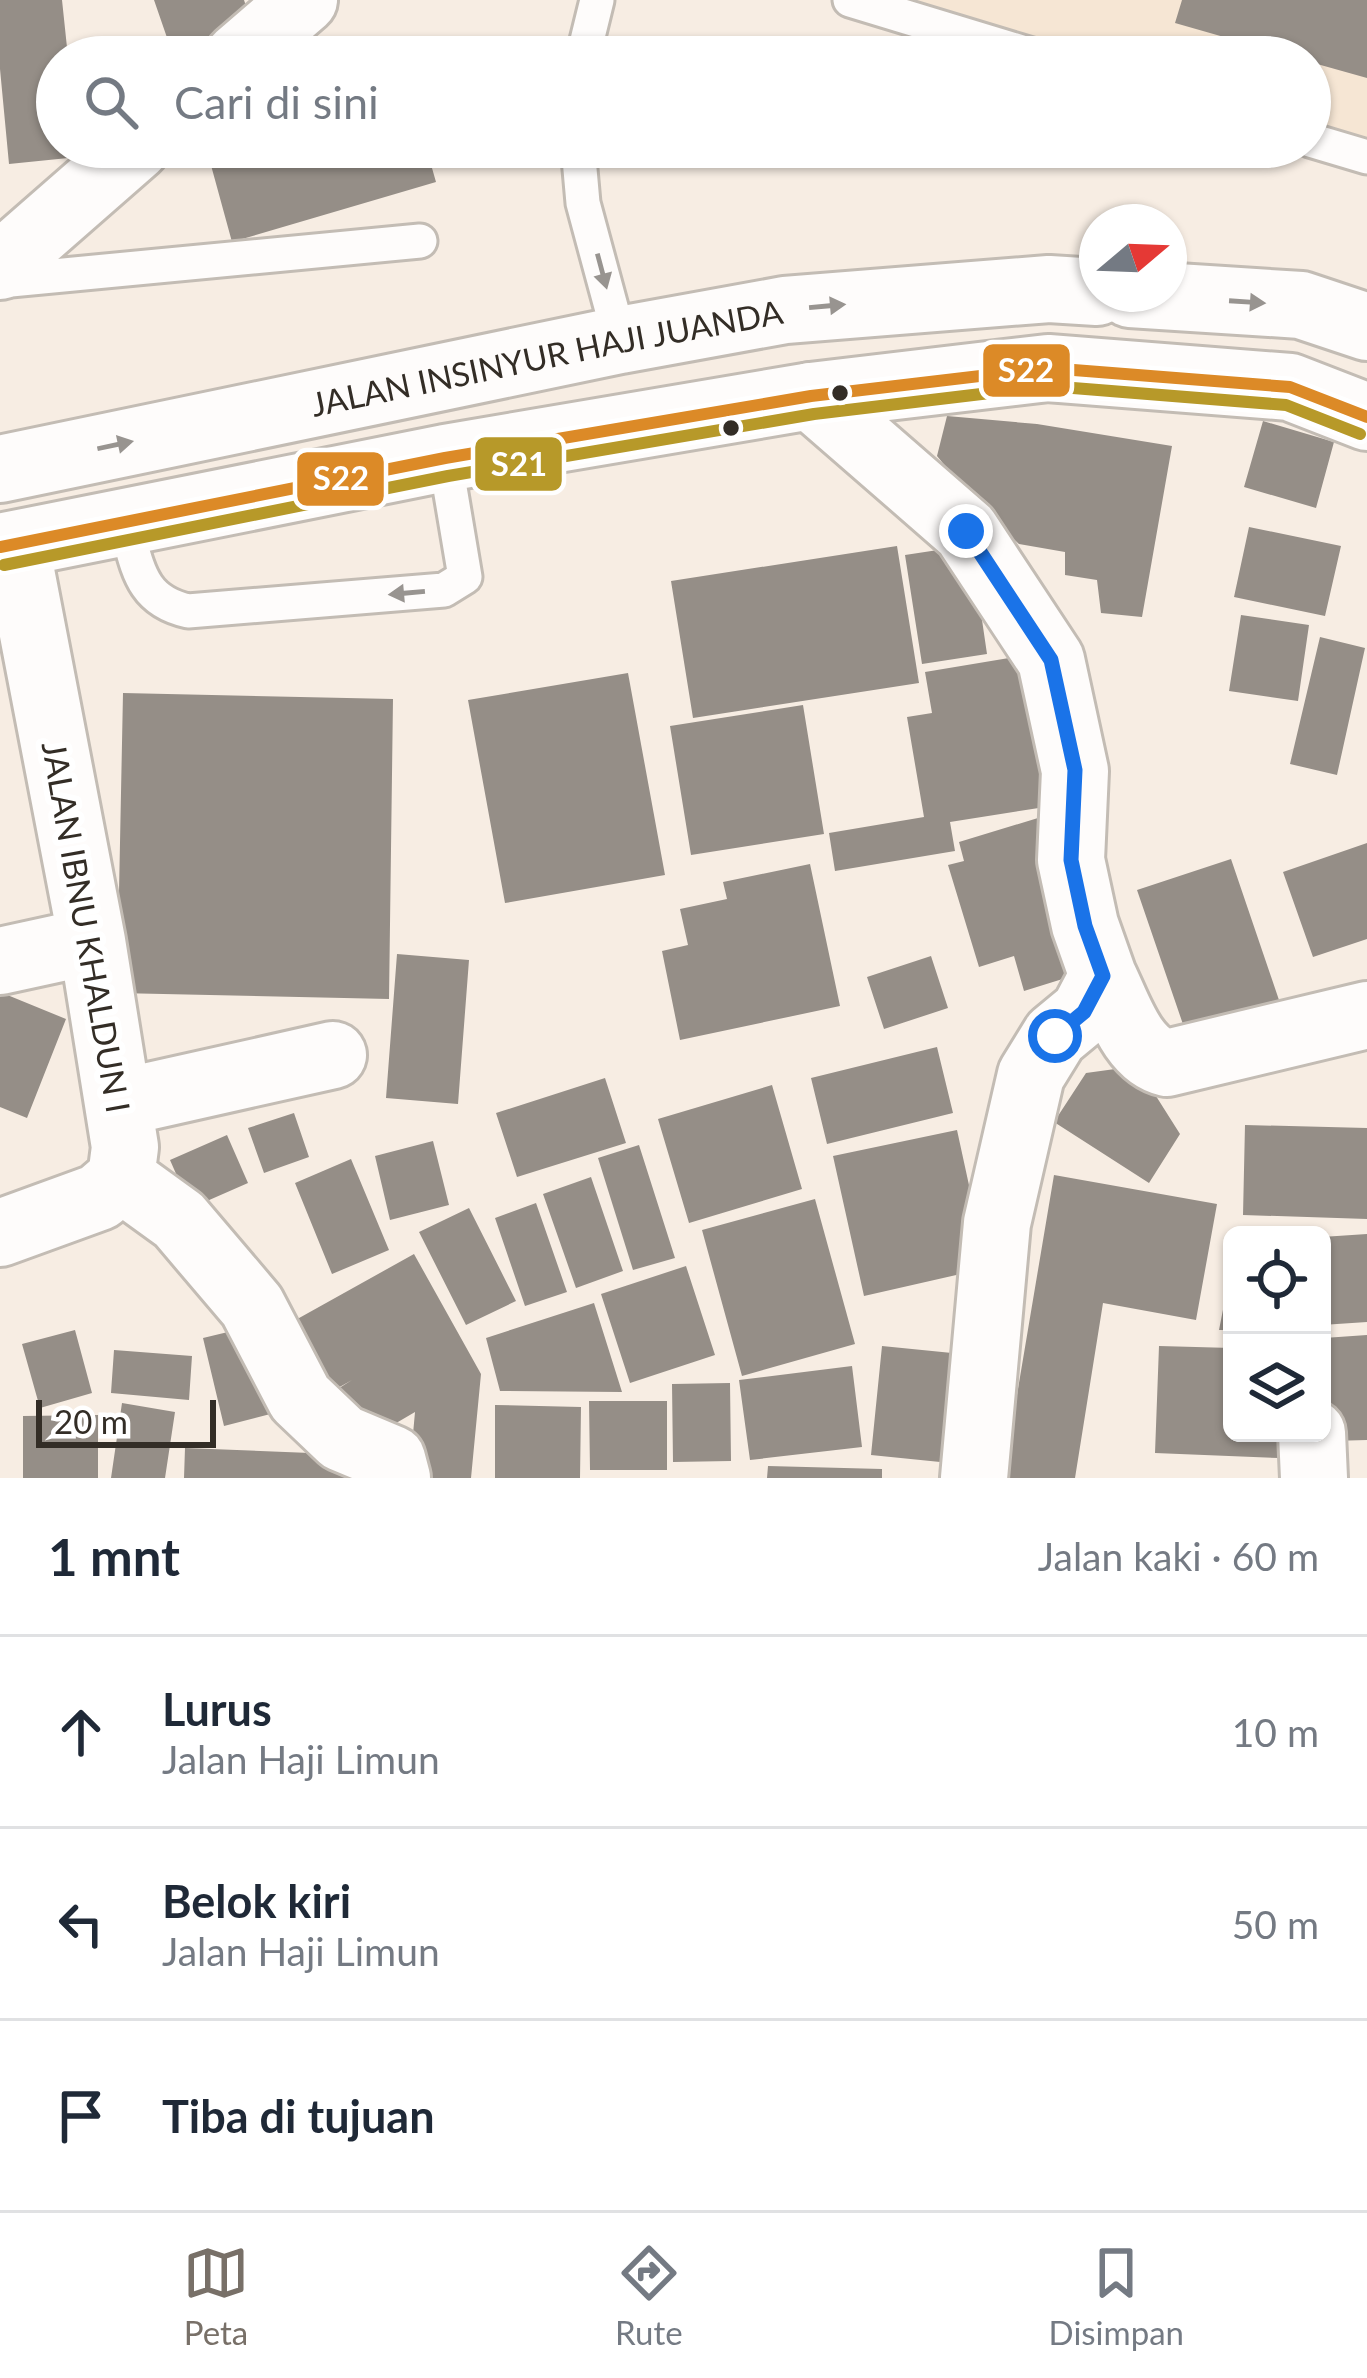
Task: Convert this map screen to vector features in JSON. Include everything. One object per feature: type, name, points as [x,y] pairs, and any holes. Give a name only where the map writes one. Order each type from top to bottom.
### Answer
[{"type":"main road","points":[[262,36],[304,0]]},
{"type":"main road","points":[[0,266],[112,168]]},
{"type":"main road","name":"JALAN INSINYUR HAJI JUANDA","points":[[0,469],[785,310],[1049,289],[1079,291]]},
{"type":"main road","points":[[1187,298],[1301,305],[1367,327]]},
{"type":"main road","points":[[8,546],[445,458],[811,396],[1048,368],[1290,387],[1367,417]]},
{"type":"main road","points":[[811,396],[966,531],[1051,660],[1075,770],[1071,860],[1085,926],[1103,976],[1148,1056],[1167,1063],[1367,1015]]},
{"type":"main road","name":"JALAN IBNU KHALDUN I","points":[[8,546],[92,941],[125,1148],[121,1178]]},
{"type":"main road","points":[[0,961],[92,941]]},
{"type":"main road","points":[[974,1478],[997,1223],[1031,1076],[1055,1036],[1084,1012],[1103,976]]},
{"type":"main road","points":[[118,1103],[333,1054]]},
{"type":"main road","points":[[0,1233],[99,1197],[121,1178],[179,1220],[252,1306],[300,1397],[342,1438],[392,1459],[397,1478]]},
{"type":"main road","points":[[1312,1442],[1314,1478]]},
{"type":"lane","points":[[588,36],[597,0]]},
{"type":"lane","points":[[850,0],[969,36]]},
{"type":"lane","points":[[1331,146],[1367,157]]},
{"type":"lane","points":[[580,168],[584,203],[620,340]]},
{"type":"lane","points":[[0,281],[420,241]]},
{"type":"lane","points":[[125,523],[143,583],[164,605],[188,611],[444,590],[465,577],[445,458]]},
{"type":"shaded area","points":[[850,0],[1367,0],[1367,157],[1331,146],[1331,36],[969,36]]},
{"type":"building","points":[[0,0],[62,0],[66,36],[36,36],[36,161],[9,164],[0,69]]},
{"type":"building","points":[[154,0],[244,0],[253,27],[227,36],[166,36]]},
{"type":"building","points":[[1182,0],[1367,0],[1367,78],[1331,68],[1331,36],[1220,36],[1175,23]]},
{"type":"building","points":[[212,168],[432,168],[436,182],[232,242]]},
{"type":"building","points":[[947,416],[1037,424],[1172,446],[1142,617],[1101,613],[1097,580],[1065,575],[1065,552],[1019,544],[984,513],[937,456]]},
{"type":"building","points":[[1263,421],[1334,442],[1316,508],[1244,487]]},
{"type":"building","points":[[1249,527],[1341,546],[1325,616],[1234,597]]},
{"type":"building","points":[[971,545],[987,654],[922,664],[905,555]]},
{"type":"building","points":[[897,546],[919,683],[693,718],[671,581]]},
{"type":"building","points":[[1241,615],[1309,625],[1298,701],[1229,691]]},
{"type":"building","points":[[1320,637],[1365,648],[1337,775],[1290,764]]},
{"type":"building","points":[[1033,654],[1058,805],[950,822],[955,851],[835,871],[829,833],[924,817],[907,717],[932,713],[925,672]]},
{"type":"building","points":[[628,673],[665,875],[505,903],[468,700]]},
{"type":"building","points":[[123,693],[393,699],[389,999],[117,993]]},
{"type":"building","points":[[803,705],[824,834],[691,855],[670,726]]},
{"type":"building","points":[[1038,818],[1085,972],[1024,991],[1014,956],[979,967],[948,865],[964,861],[959,842]]},
{"type":"building","points":[[1367,843],[1367,939],[1313,957],[1283,872]]},
{"type":"building","points":[[1231,859],[1280,1003],[1187,1036],[1137,890]]},
{"type":"building","points":[[810,864],[840,1006],[680,1040],[662,951],[688,945],[680,909],[727,899],[723,882]]},
{"type":"building","points":[[397,954],[469,960],[458,1104],[386,1098]]},
{"type":"building","points":[[931,956],[948,1008],[884,1029],[867,977]]},
{"type":"building","points":[[0,992],[66,1019],[27,1118],[0,1107]]},
{"type":"building","points":[[937,1047],[953,1113],[827,1144],[811,1078]]},
{"type":"building","points":[[1137,1066],[1180,1134],[1149,1183],[1054,1122],[1086,1073]]},
{"type":"building","points":[[605,1078],[626,1143],[517,1177],[496,1113]]},
{"type":"building","points":[[772,1085],[802,1189],[689,1223],[658,1119]]},
{"type":"building","points":[[294,1113],[309,1157],[264,1173],[248,1128]]},
{"type":"building","points":[[1245,1125],[1367,1128],[1367,1219],[1243,1215]]},
{"type":"building","points":[[957,1130],[987,1268],[864,1296],[833,1156]]},
{"type":"building","points":[[227,1135],[248,1183],[191,1208],[170,1160]]},
{"type":"building","points":[[433,1141],[449,1205],[390,1220],[375,1156]]},
{"type":"building","points":[[639,1145],[675,1258],[633,1270],[598,1158]]},
{"type":"building","points":[[351,1159],[389,1250],[332,1274],[295,1183]]},
{"type":"building","points":[[1054,1175],[1217,1204],[1196,1320],[1103,1303],[1075,1478],[1003,1478]]},
{"type":"building","points":[[591,1177],[623,1271],[576,1288],[543,1194]]},
{"type":"building","points":[[815,1199],[855,1344],[742,1376],[702,1230]]},
{"type":"building","points":[[536,1203],[567,1292],[525,1306],[495,1218]]},
{"type":"building","points":[[469,1208],[516,1301],[466,1325],[419,1232]]},
{"type":"building","points":[[1367,1234],[1367,1322],[1331,1324],[1331,1236]]},
{"type":"building","points":[[414,1254],[481,1374],[471,1478],[409,1478],[415,1412],[357,1446],[328,1395],[352,1380],[313,1402],[274,1332]]},
{"type":"building","points":[[686,1266],[715,1355],[630,1383],[601,1294]]},
{"type":"building","points":[[594,1303],[622,1392],[500,1391],[486,1338]]},
{"type":"building","points":[[257,1325],[278,1412],[224,1426],[203,1338]]},
{"type":"building","points":[[75,1330],[92,1393],[40,1408],[22,1344]]},
{"type":"building","points":[[1367,1335],[1367,1440],[1331,1441],[1331,1338]]},
{"type":"building","points":[[882,1346],[972,1355],[960,1464],[871,1455]]},
{"type":"building","points":[[1159,1346],[1223,1348],[1223,1442],[1279,1442],[1279,1458],[1155,1453]]},
{"type":"building","points":[[114,1350],[192,1356],[189,1400],[111,1393]]},
{"type":"building","points":[[852,1366],[862,1447],[750,1460],[739,1380]]},
{"type":"building","points":[[730,1383],[731,1461],[673,1462],[672,1384]]},
{"type":"building","points":[[589,1401],[667,1401],[667,1470],[590,1470]]},
{"type":"building","points":[[122,1403],[175,1412],[165,1478],[111,1478]]},
{"type":"building","points":[[495,1405],[581,1407],[580,1478],[495,1478]]},
{"type":"building","points":[[98,1415],[98,1478],[23,1478],[23,1416]]},
{"type":"building","points":[[185,1448],[385,1456],[384,1478],[184,1478]]},
{"type":"building","points":[[768,1466],[882,1469],[882,1478],[767,1478]]},
{"type":"transit line","name":"S22","points":[[0,547],[445,458],[811,396],[1048,368],[1290,387],[1367,417]]},
{"type":"transit line","name":"S21","points":[[4,565],[448,476],[814,414],[1048,386],[1286,405],[1360,434]]},
{"type":"route","points":[[966,531],[1051,660],[1070,735],[1075,770],[1071,860],[1085,926],[1103,976],[1084,1012],[1055,1036]]}]
